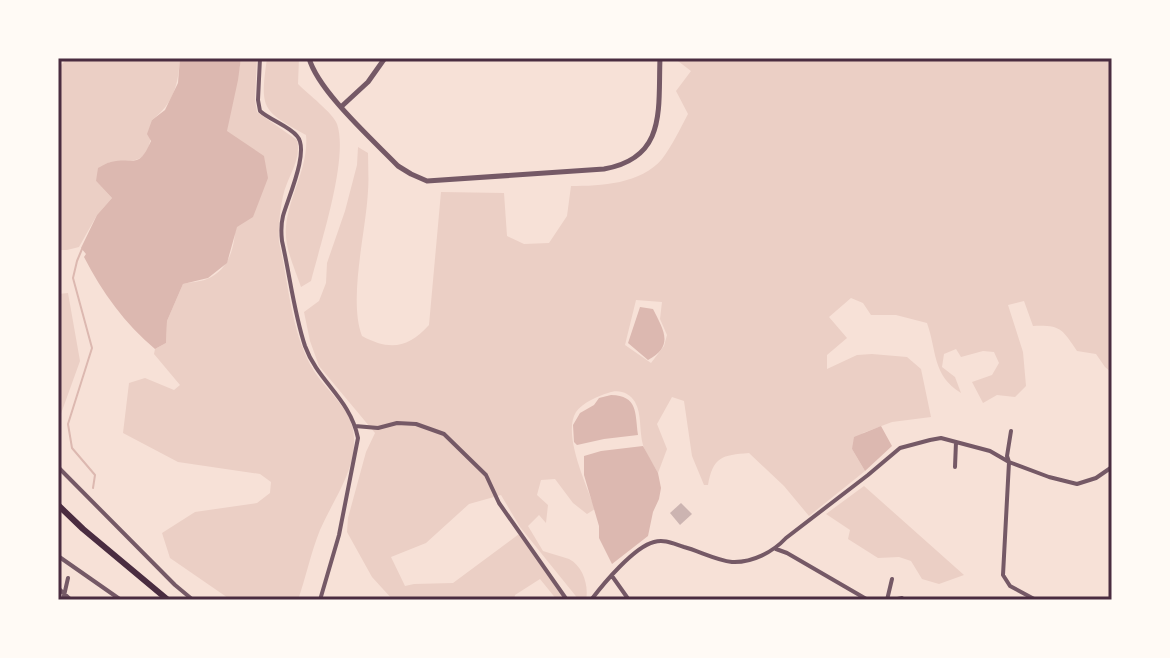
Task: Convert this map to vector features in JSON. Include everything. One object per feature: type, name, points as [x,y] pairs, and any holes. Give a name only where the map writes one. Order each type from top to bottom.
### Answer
[{"type":"highway","points":[[58,508],[168,600]]},
{"type":"street","points":[[260,58],[260,111],[295,133],[301,145],[281,227],[305,347],[317,371],[346,406],[358,438],[339,535],[320,600]]},
{"type":"street","points":[[309,58],[317,76],[398,166],[427,181],[604,169],[633,160],[644,151],[657,124],[660,58]]},
{"type":"street","points":[[342,106],[368,82],[385,58]]},
{"type":"street","points":[[355,426],[378,428],[397,423],[416,424],[444,434],[486,475],[499,503],[567,600]]},
{"type":"street","points":[[1011,431],[1007,456],[1003,575],[1010,586],[1036,600]]},
{"type":"street","points":[[591,600],[611,576],[651,542],[665,541],[729,562],[746,561],[776,549],[900,448],[941,438],[990,451],[1009,462],[1077,484],[1096,478],[1112,467]]},
{"type":"street","points":[[955,467],[956,442]]},
{"type":"street","points":[[58,467],[193,600]]},
{"type":"street","points":[[776,549],[868,600]]},
{"type":"street","points":[[58,556],[121,600]]},
{"type":"street","points":[[611,576],[629,600]]},
{"type":"street","points":[[63,598],[68,578]]},
{"type":"street","points":[[887,600],[892,579]]},
{"type":"street","points":[[58,588],[63,598],[71,600]]},
{"type":"street","points":[[893,600],[902,598]]},
{"type":"shaded area","points":[[68,58],[180,58],[174,93],[152,120],[148,150],[139,159],[109,162],[96,181],[112,198],[97,215],[79,247],[58,250],[58,68]]},
{"type":"shaded area","points":[[180,58],[241,58],[227,131],[264,156],[268,178],[253,217],[237,227],[227,263],[208,278],[183,284],[167,321],[166,343],[155,349],[106,295],[81,248],[97,215],[112,198],[96,181],[98,168],[110,162],[135,160],[142,156],[151,141],[147,134],[152,120],[165,110],[178,83]]},
{"type":"shaded area","points":[[241,58],[257,58],[257,112],[297,140],[296,161],[283,196],[279,224],[288,292],[306,357],[345,411],[353,429],[351,463],[320,530],[298,600],[231,600],[170,558],[162,533],[195,512],[257,503],[270,493],[271,482],[260,474],[178,462],[123,433],[129,383],[145,378],[174,390],[180,385],[154,354],[155,349],[166,343],[167,321],[183,284],[207,279],[222,268],[231,252],[235,212],[227,130]]},
{"type":"shaded area","points":[[267,58],[299,58],[298,84],[335,120],[340,139],[336,179],[311,281],[301,287],[288,250],[286,227],[305,158],[306,135],[280,120],[267,106],[264,88]]},
{"type":"shaded area","points":[[674,58],[1112,58],[1112,373],[1096,354],[1077,351],[1060,330],[1050,326],[1033,326],[1024,301],[1008,305],[1023,352],[1026,386],[1015,397],[997,395],[983,403],[972,382],[992,375],[999,363],[994,352],[983,351],[961,357],[956,349],[944,354],[942,367],[955,377],[961,393],[940,370],[927,323],[896,315],[871,315],[863,303],[851,298],[829,317],[847,338],[827,355],[827,369],[857,355],[907,357],[921,369],[931,417],[892,422],[863,433],[852,449],[865,471],[809,516],[784,486],[749,453],[720,459],[713,468],[708,485],[704,485],[692,456],[684,401],[672,397],[657,424],[667,449],[658,473],[643,445],[635,402],[626,394],[612,392],[582,406],[572,422],[577,460],[595,509],[587,514],[573,503],[555,479],[541,480],[537,495],[548,505],[546,523],[539,515],[528,526],[543,551],[569,559],[578,566],[586,583],[586,600],[579,600],[520,527],[501,495],[469,504],[426,543],[391,557],[405,586],[453,583],[519,534],[565,600],[557,600],[540,579],[515,595],[514,600],[393,600],[372,577],[347,532],[366,452],[375,433],[319,366],[304,312],[319,301],[326,283],[327,263],[345,211],[357,165],[358,147],[368,153],[368,177],[357,285],[358,321],[362,336],[381,344],[398,345],[414,339],[429,325],[441,192],[504,193],[507,236],[524,244],[549,243],[567,216],[571,186],[632,179],[662,159],[688,114],[676,91],[691,71]],"holes":[[[636,300],[662,302],[660,319],[667,335],[664,346],[651,363],[625,345]]]},
{"type":"shaded area","points":[[68,293],[80,361],[58,422],[58,294]]},
{"type":"shaded area","points":[[640,307],[653,309],[664,337],[662,349],[648,360],[628,343]]},
{"type":"shaded area","points":[[611,395],[631,402],[638,435],[577,445],[573,425],[580,413],[599,398]]},
{"type":"shaded area","points":[[881,426],[892,446],[865,471],[852,449],[854,437]]},
{"type":"shaded area","points":[[643,446],[658,473],[661,488],[659,499],[648,536],[612,564],[599,538],[599,526],[584,475],[584,456]]},
{"type":"shaded area","points":[[864,486],[964,575],[939,584],[922,579],[911,561],[899,557],[878,558],[848,539],[850,530],[826,514]]},
{"type":"building","points":[[681,503],[692,514],[680,525],[670,513]]},
{"type":"waterway","points":[[82,249],[73,278],[92,348],[68,424],[72,448],[95,475],[93,488]]}]
